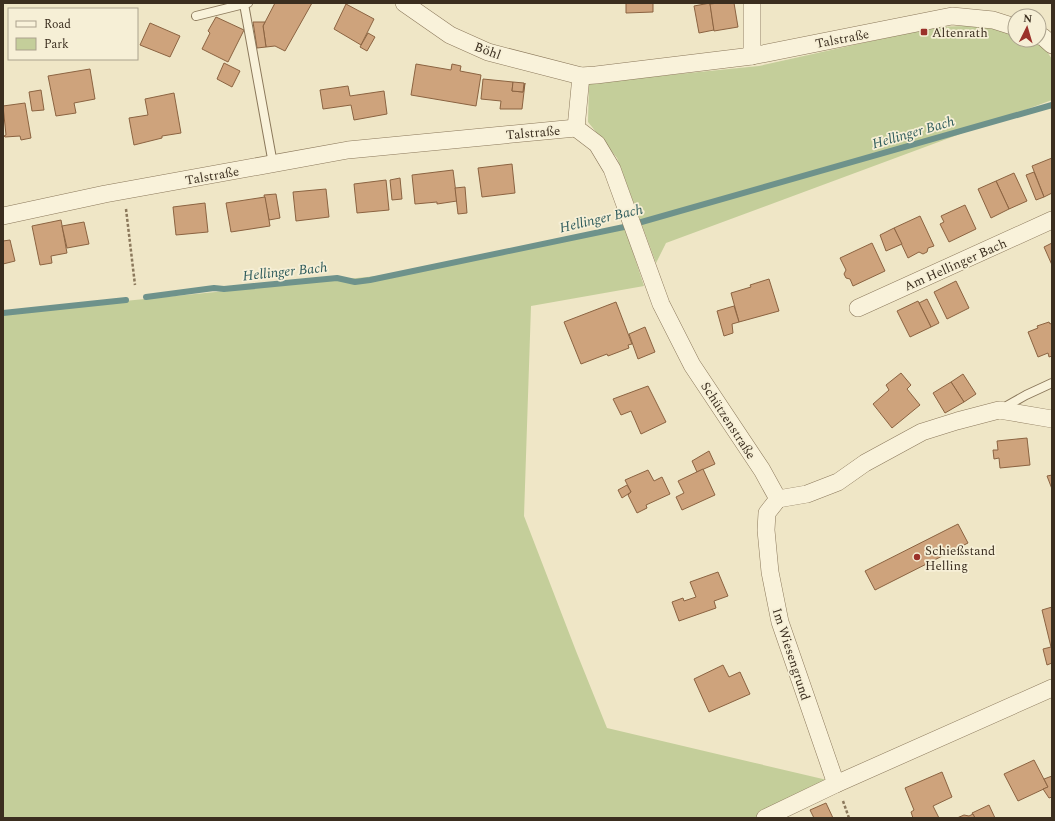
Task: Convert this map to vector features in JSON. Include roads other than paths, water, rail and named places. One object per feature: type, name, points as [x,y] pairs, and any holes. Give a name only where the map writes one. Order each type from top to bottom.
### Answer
[{"type":"street","name":"Böhl","points":[[404,3],[450,35],[488,52],[581,76]]},
{"type":"street","points":[[752,3],[752,56]]},
{"type":"street","name":"Talstraße","points":[[3,216],[124,190],[348,150],[576,128],[581,76],[752,56],[952,16],[993,20],[1007,24]]},
{"type":"street","name":"Schützenstraße","points":[[576,128],[597,144],[612,169],[661,304],[685,352],[762,470],[778,499]]},
{"type":"street","name":"Am Hellinger Bach","points":[[858,308],[1052,220]]},
{"type":"street","points":[[778,499],[807,494],[838,482],[865,463],[922,432],[958,420],[999,410],[1052,418]]},
{"type":"street","name":"Im Wiesengrund","points":[[778,499],[768,513],[766,530],[770,572],[780,622],[836,784]]},
{"type":"street","points":[[765,818],[836,784],[1052,688]]},
{"type":"lane","points":[[196,16],[246,4],[273,164]]},
{"type":"lane","points":[[999,410],[1026,394],[1052,383]]},
{"type":"waterway","name":"Hellinger Bach","points":[[146,297],[214,288],[224,289],[337,278],[355,282],[370,280],[624,227],[1052,105]]},
{"type":"waterway","name":"Hellinger Bach","points":[[3,313],[126,300]]},
{"type":"place","name":"Altenrath","points":[[924,32]]},
{"type":"place","name":"Schießstand Helling","points":[[917,557]]}]
